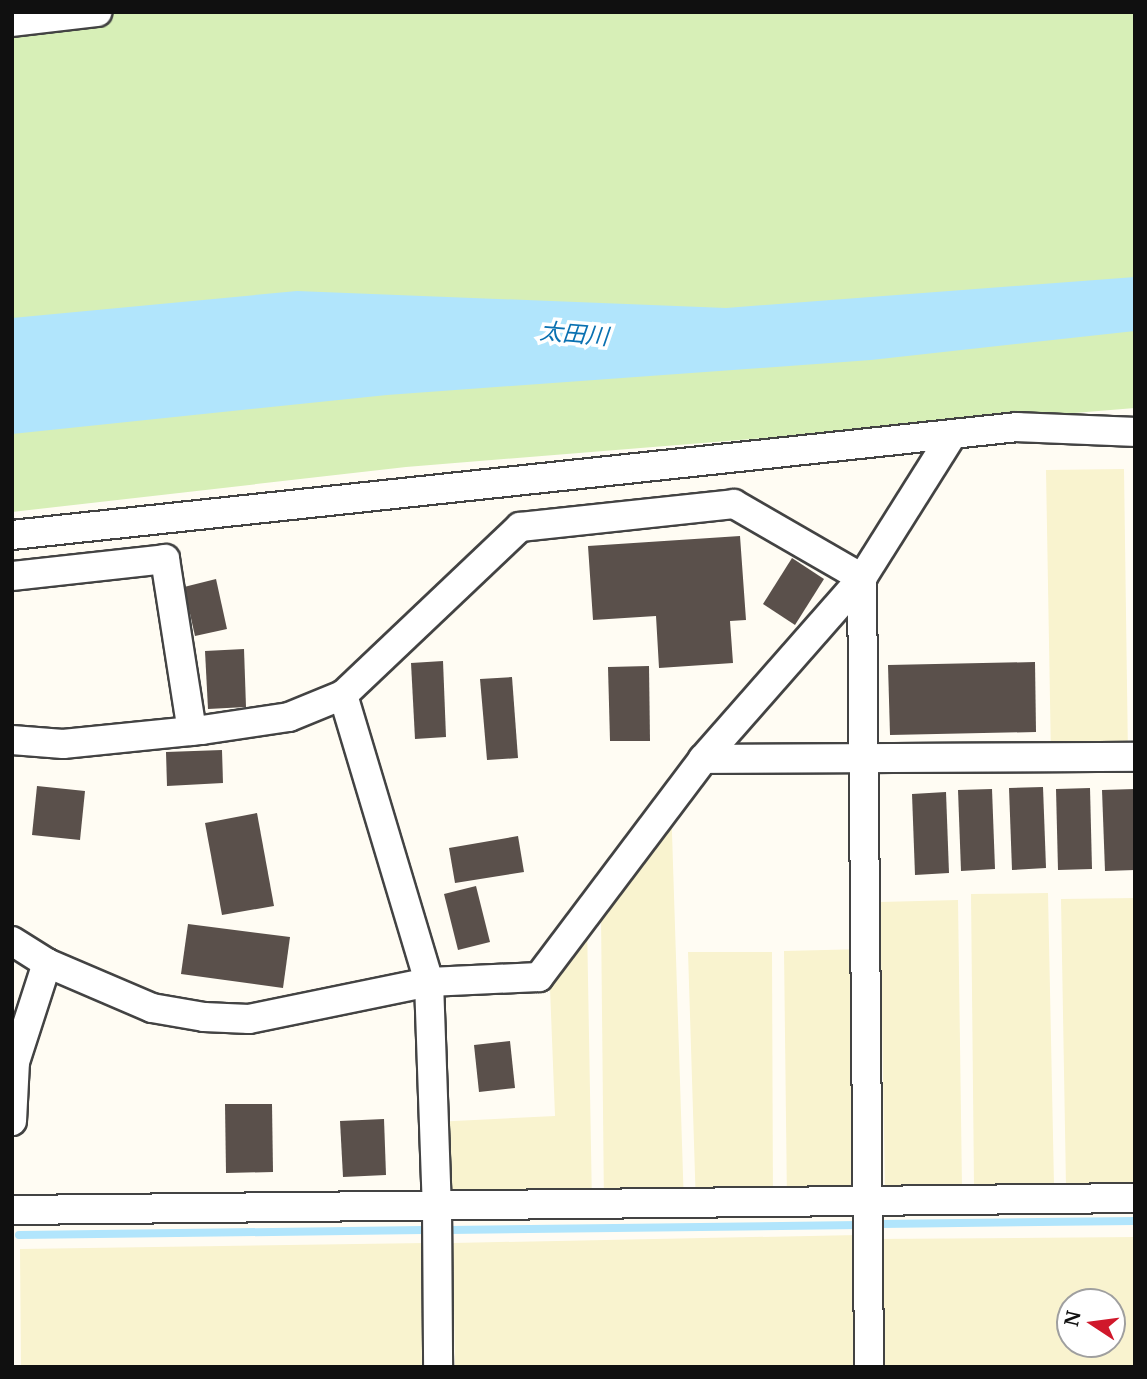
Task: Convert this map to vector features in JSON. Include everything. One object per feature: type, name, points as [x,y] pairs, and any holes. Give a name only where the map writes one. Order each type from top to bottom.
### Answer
[{"type":"street","points":[[12,22],[97,12]]},
{"type":"street","points":[[12,535],[1017,427],[1135,432]]},
{"type":"street","points":[[12,941],[47,963],[152,1009],[204,1017],[249,1019],[429,982],[538,977],[704,759],[862,578],[952,435]]},
{"type":"street","points":[[12,740],[62,744],[192,732],[289,717],[343,695],[520,527],[734,504],[862,578]]},
{"type":"street","points":[[12,576],[165,559],[192,732]]},
{"type":"street","points":[[862,578],[869,1367]]},
{"type":"street","points":[[343,695],[429,982],[437,1207],[438,1367]]},
{"type":"street","points":[[704,759],[1135,757]]},
{"type":"street","points":[[12,1121],[14,1061],[47,963]]},
{"type":"street","points":[[12,1210],[1135,1198]]},
{"type":"shaded area","points":[[1124,469],[1128,757],[1051,758],[1046,470]]},
{"type":"shaded area","points":[[671,802],[684,1206],[604,1207],[601,915]]},
{"type":"shaded area","points":[[1048,893],[1054,1185],[974,1186],[971,894]]},
{"type":"shaded area","points":[[1135,898],[1135,1186],[1066,1187],[1061,899]]},
{"type":"shaded area","points":[[958,900],[962,1188],[885,1190],[880,902]]},
{"type":"shaded area","points":[[587,922],[592,1204],[437,1207],[434,1122],[555,1116],[549,963]]},
{"type":"shaded area","points":[[865,949],[864,1202],[787,1203],[784,951]]},
{"type":"shaded area","points":[[688,952],[772,952],[773,1207],[696,1208]]},
{"type":"shaded area","points":[[858,1235],[858,1367],[455,1367],[453,1243]]},
{"type":"shaded area","points":[[1135,1237],[1135,1367],[872,1367],[872,1239]]},
{"type":"shaded area","points":[[425,1243],[426,1367],[21,1367],[20,1249]]},
{"type":"green space","points":[[12,12],[1135,12],[1135,408],[406,467],[12,512]]},
{"type":"water","name":"太田川","points":[[1135,277],[1135,331],[871,360],[387,395],[12,434],[12,318],[297,291],[726,308]]},
{"type":"building","points":[[740,536],[746,620],[730,621],[733,663],[659,668],[656,616],[593,620],[588,546]]},
{"type":"building","points":[[792,558],[824,579],[795,625],[763,604]]},
{"type":"building","points":[[216,579],[227,629],[195,636],[184,587]]},
{"type":"building","points":[[244,649],[246,707],[208,709],[205,651]]},
{"type":"building","points":[[443,661],[446,737],[415,739],[411,663]]},
{"type":"building","points":[[1035,662],[1036,732],[890,735],[888,665]]},
{"type":"building","points":[[649,666],[650,741],[610,741],[608,667]]},
{"type":"building","points":[[512,677],[518,758],[487,760],[480,679]]},
{"type":"building","points":[[222,750],[223,783],[167,786],[166,752]]},
{"type":"building","points":[[37,786],[85,791],[80,840],[32,835]]},
{"type":"building","points":[[1043,787],[1046,868],[1012,870],[1009,788]]},
{"type":"building","points":[[1090,788],[1092,869],[1058,870],[1056,789]]},
{"type":"building","points":[[992,789],[995,869],[961,871],[958,790]]},
{"type":"building","points":[[1135,789],[1135,870],[1105,871],[1102,790]]},
{"type":"building","points":[[946,792],[949,873],[915,875],[912,794]]},
{"type":"building","points":[[257,813],[274,906],[222,915],[205,823]]},
{"type":"building","points":[[518,836],[524,872],[455,883],[449,848]]},
{"type":"building","points":[[476,886],[490,942],[458,950],[444,894]]},
{"type":"building","points":[[188,924],[290,937],[283,988],[181,974]]},
{"type":"building","points":[[510,1041],[515,1088],[479,1092],[474,1045]]},
{"type":"building","points":[[225,1104],[272,1104],[273,1172],[226,1173]]},
{"type":"building","points":[[384,1119],[386,1175],[343,1177],[340,1121]]},
{"type":"waterway","points":[[881,1224],[1135,1221]]},
{"type":"waterway","points":[[449,1230],[859,1225]]},
{"type":"waterway","points":[[19,1235],[423,1230]]}]
